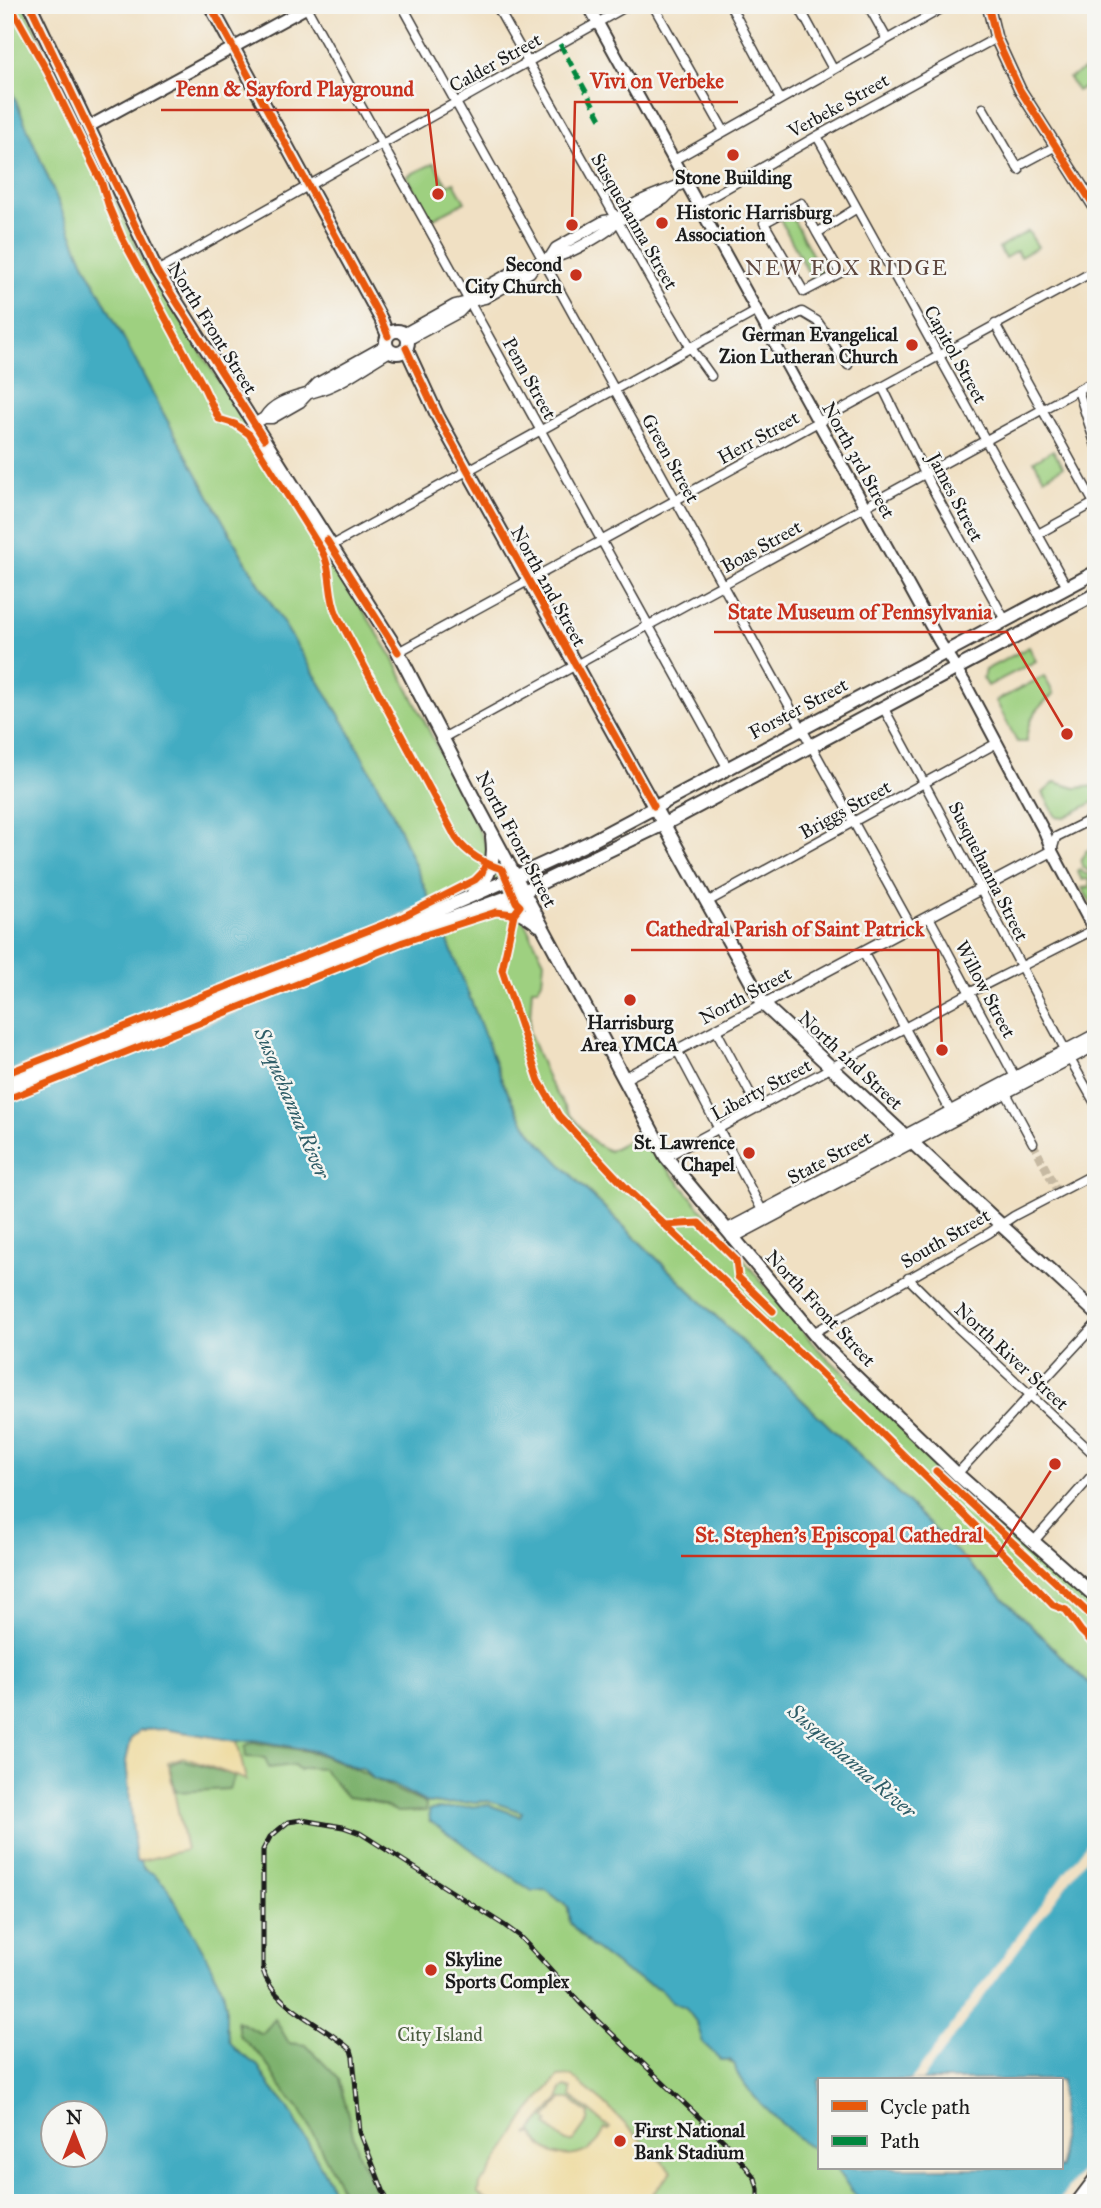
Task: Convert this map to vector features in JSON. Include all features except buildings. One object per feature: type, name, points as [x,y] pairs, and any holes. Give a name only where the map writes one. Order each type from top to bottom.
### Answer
[{"type":"main road","name":"North Front Street","points":[[30,5],[158,271],[259,421],[331,546],[398,652],[441,739],[666,1157],[813,1333],[957,1474],[1096,1597]]},
{"type":"main road","name":"North 2nd Street","points":[[210,5],[381,318],[419,380],[764,1004],[1096,1313]]},
{"type":"main road","name":"North 3rd Street","points":[[588,5],[674,160],[681,185],[699,204],[997,743],[1095,932]]},
{"type":"main road","points":[[988,5],[996,38],[1020,90],[1096,209]]},
{"type":"main road","points":[[88,127],[307,6]]},
{"type":"main road","name":"Forster Street","points":[[452,911],[467,899],[586,844],[1096,572]]},
{"type":"main road","name":"Forster Street","points":[[452,911],[478,908],[524,891],[663,823],[1096,594]]},
{"type":"main road","points":[[467,899],[489,874],[493,858],[492,830]]},
{"type":"main road","points":[[478,908],[513,908],[544,929]]},
{"type":"main road","points":[[5,1083],[452,911]]},
{"type":"main road","points":[[5,1094],[452,911]]},
{"type":"main road","points":[[1077,2203],[1096,2178]]},
{"type":"street","name":"Green Street","points":[[402,5],[547,258],[615,390],[911,926]]},
{"type":"street","name":"Susquehanna Street","points":[[496,5],[691,348],[711,376]]},
{"type":"street","name":"Calder Street","points":[[158,271],[629,5]]},
{"type":"street","points":[[653,5],[724,131]]},
{"type":"street","points":[[730,5],[780,99]]},
{"type":"street","points":[[798,5],[833,69]]},
{"type":"street","points":[[868,5],[887,39]]},
{"type":"street","name":"Verbeke Street","points":[[674,160],[948,5]]},
{"type":"street","name":"Penn Street","points":[[307,6],[727,768]]},
{"type":"street","name":"Verbeke Street","points":[[699,204],[996,38]]},
{"type":"street","points":[[983,108],[1018,169],[1056,146]]},
{"type":"street","name":"Capitol Street","points":[[817,136],[1067,587]]},
{"type":"street","points":[[259,421],[268,411],[296,396],[310,392],[318,383],[459,313],[480,290],[525,265],[533,266],[547,258],[556,248],[604,221],[617,220],[627,209],[659,192],[681,185]]},
{"type":"street","points":[[801,203],[817,233],[840,273],[804,292],[764,223],[801,203]]},
{"type":"street","points":[[817,233],[858,208]]},
{"type":"street","name":"Herr Street","points":[[398,652],[1096,270]]},
{"type":"street","points":[[331,546],[757,312]]},
{"type":"street","points":[[767,329],[802,312],[817,321],[848,365]]},
{"type":"street","points":[[995,324],[1095,503],[1038,534]]},
{"type":"street","name":"Boas Street","points":[[441,739],[1096,380]]},
{"type":"street","name":"James Street","points":[[883,387],[925,474],[1005,620]]},
{"type":"street","points":[[1078,390],[1096,446]]},
{"type":"street","name":"Susquehanna Street","points":[[883,707],[955,836],[979,891],[1096,1105]]},
{"type":"street","name":"Briggs Street","points":[[707,902],[997,743]]},
{"type":"street","name":"North Street","points":[[625,1078],[1052,851],[1056,837],[1096,817]]},
{"type":"street","name":"Willow Street","points":[[929,917],[1015,1077]]},
{"type":"street","name":"Liberty Street","points":[[666,1157],[971,992],[1095,932]]},
{"type":"street","points":[[863,952],[951,1112]]},
{"type":"street","points":[[716,1030],[758,1108]]},
{"type":"street","name":"State Street","points":[[729,1234],[764,1212],[1006,1093],[1068,1055],[1096,1034]]},
{"type":"street","name":"State Street","points":[[729,1234],[909,1140],[951,1112],[1015,1077],[1095,1047]]},
{"type":"street","points":[[677,1050],[764,1212]]},
{"type":"street","points":[[1006,1093],[1033,1143]]},
{"type":"street","name":"South Street","points":[[813,1333],[1001,1224],[1096,1173]]},
{"type":"street","name":"North River Street","points":[[908,1278],[1096,1456]]},
{"type":"street","points":[[957,1474],[1096,1324]]},
{"type":"street","points":[[1034,1541],[1096,1471]]},
{"type":"green space","points":[[5,5],[24,5],[145,263],[393,658],[544,961],[542,981],[538,988],[532,988],[529,1032],[549,1082],[571,1116],[590,1138],[609,1151],[644,1132],[657,1156],[816,1347],[1096,1608],[1096,1691],[910,1505],[558,1162],[533,1135],[518,1112],[503,1083],[449,944],[392,812],[346,726],[243,557],[83,261],[5,75]]},
{"type":"green space","points":[[1096,63],[1096,92],[1090,84],[1077,91],[1069,78]]},
{"type":"green space","points":[[434,163],[447,185],[454,182],[465,202],[430,220],[407,176]]},
{"type":"green space","points":[[790,213],[823,275],[812,280],[780,219]]},
{"type":"green space","points":[[1028,231],[1038,247],[1020,257],[1017,251],[1005,258],[999,248]]},
{"type":"green space","points":[[1053,450],[1063,467],[1044,478],[1034,461]]},
{"type":"green space","points":[[1029,647],[1036,661],[988,686],[983,678],[985,670]]},
{"type":"green space","points":[[1044,676],[1054,694],[1030,721],[1027,742],[1017,742],[996,701]]},
{"type":"green space","points":[[1055,782],[1075,788],[1096,786],[1096,801],[1063,818],[1056,817],[1043,793]]},
{"type":"green space","points":[[1096,846],[1096,871],[1088,871],[1082,866],[1081,860],[1086,851]]},
{"type":"green space","points":[[1079,869],[1085,874],[1096,875],[1096,912],[1082,888],[1089,887],[1090,881],[1082,880],[1077,871]]},
{"type":"green space","name":"City Island","points":[[136,1733],[254,1740],[315,1751],[362,1768],[383,1783],[393,1785],[425,1802],[441,1804],[490,1801],[522,1812],[521,1816],[489,1805],[430,1821],[546,1889],[568,1908],[570,1923],[590,1945],[627,1973],[662,1990],[671,2001],[685,2007],[697,2023],[703,2043],[735,2065],[738,2075],[757,2099],[818,2152],[818,2170],[836,2170],[861,2203],[336,2203],[329,2181],[288,2107],[272,2089],[258,2066],[237,2051],[230,2042],[223,1991],[166,1886],[140,1865]]},
{"type":"green space","points":[[253,1742],[310,1752],[332,1759],[426,1804],[426,1811],[398,1812],[370,1800],[347,1797],[323,1769],[299,1770],[294,1765],[269,1768],[265,1758],[246,1757],[245,1746]]},
{"type":"green space","points":[[180,1760],[235,1775],[229,1789],[176,1792],[169,1765]]},
{"type":"green space","points":[[275,2019],[289,2043],[306,2045],[339,2079],[358,2154],[383,2203],[344,2203],[341,2188],[302,2112],[278,2083],[264,2059],[239,2035],[237,2021],[262,2034]]},
{"type":"sand","points":[[165,1729],[237,1741],[246,1780],[183,1757],[168,1762],[186,1850],[136,1862],[126,1761],[131,1739],[136,1733],[140,1730]]},
{"type":"sand","name":"First National Bank Stadium","points":[[571,2076],[604,2103],[672,2171],[645,2203],[491,2203],[478,2193],[479,2184],[487,2177],[528,2112],[558,2077]],"holes":[[[561,2089],[571,2089],[571,2096],[610,2128],[605,2128],[591,2148],[570,2156],[559,2155],[540,2144],[533,2133],[528,2135],[560,2098]]]},
{"type":"sand","name":"First National Bank Stadium","points":[[562,2099],[570,2099],[589,2114],[588,2121],[573,2142],[566,2142],[547,2125],[549,2122],[546,2118]]},
{"type":"water","name":"Susquehanna River","points":[[5,75],[83,261],[243,557],[346,726],[392,812],[449,944],[503,1083],[533,1135],[1096,1691],[1096,2203],[861,2203],[836,2170],[1062,2170],[1062,2078],[818,2078],[818,2152],[757,2099],[730,2060],[721,2060],[703,2043],[697,2023],[685,2007],[671,2001],[662,1990],[627,1973],[590,1945],[570,1923],[568,1907],[546,1890],[532,1891],[430,1821],[429,1810],[489,1805],[520,1816],[522,1812],[490,1801],[440,1804],[425,1802],[393,1785],[374,1779],[362,1768],[315,1751],[165,1729],[140,1730],[131,1739],[126,1761],[136,1862],[140,1862],[144,1869],[154,1874],[166,1886],[223,1991],[230,2042],[237,2051],[258,2066],[272,2089],[288,2107],[329,2181],[336,2203],[5,2203]]},
{"type":"pier","points":[[433,900],[447,931],[5,1103],[5,1073],[399,917]]},
{"type":"pier","points":[[1096,1831],[1096,1845],[923,2078],[912,2078]]},
{"type":"pier","points":[[1096,2151],[1096,2191],[1087,2203],[1057,2203]]},
{"type":"tunnel","points":[[1033,1143],[1058,1193]]},
{"type":"railway","points":[[388,2203],[360,2132],[351,2050],[288,2005],[269,1984],[263,1970],[263,1850],[270,1837],[288,1822],[302,1820],[343,1827],[360,1833],[519,1936],[582,2005],[730,2147],[755,2178],[758,2203]]},
{"type":"marked path","points":[[560,44],[601,119]]},
{"type":"cycle path","points":[[5,1100],[403,942],[496,912],[514,914],[520,906],[502,869],[476,857],[456,838],[337,615],[321,549],[249,434],[235,424],[219,419],[122,238],[101,181],[47,71],[10,5]]},
{"type":"cycle path","points":[[30,5],[157,271],[264,439]]},
{"type":"cycle path","points":[[210,5],[388,336]]},
{"type":"cycle path","points":[[988,5],[996,38],[1020,90],[1096,209]]},
{"type":"cycle path","points":[[406,348],[438,417],[654,806]]},
{"type":"cycle path","points":[[327,540],[398,652]]},
{"type":"cycle path","points":[[5,1074],[400,918],[475,880],[486,863]]},
{"type":"cycle path","points":[[514,914],[502,970],[539,1081],[559,1116],[630,1192],[798,1351],[1053,1605],[1066,1610],[1096,1646]]},
{"type":"cycle path","points":[[664,1225],[699,1223],[736,1260],[738,1277],[773,1311]]},
{"type":"cycle path","points":[[936,1471],[1096,1620]]},
{"type":"place","name":"Stone Building","points":[[733,155]]},
{"type":"place","name":"Penn & Sayford Playground","points":[[438,194]]},
{"type":"place","name":"Historic Harrisburg Association","points":[[662,223]]},
{"type":"place","name":"Vivi on Verbeke","points":[[572,225]]},
{"type":"place","name":"Second City Church","points":[[576,275]]},
{"type":"place","name":"German Evangelical Zion Lutheran Church","points":[[912,345]]},
{"type":"place","name":"State Museum of Pennsylvania","points":[[1067,734]]},
{"type":"place","name":"Harrisburg Area YMCA","points":[[630,1000]]},
{"type":"place","name":"Cathedral Parish of Saint Patrick","points":[[942,1050]]},
{"type":"place","name":"St. Lawrence Chapel","points":[[749,1153]]},
{"type":"place","name":"St. Stephen’s Episcopal Cathedral","points":[[1055,1464]]},
{"type":"place","name":"Skyline Sports Complex","points":[[431,1970]]},
{"type":"place","name":"First National Bank Stadium","points":[[620,2141]]},
{"type":"district","name":"NEW FOX RIDGE","points":[[847,268]]}]
